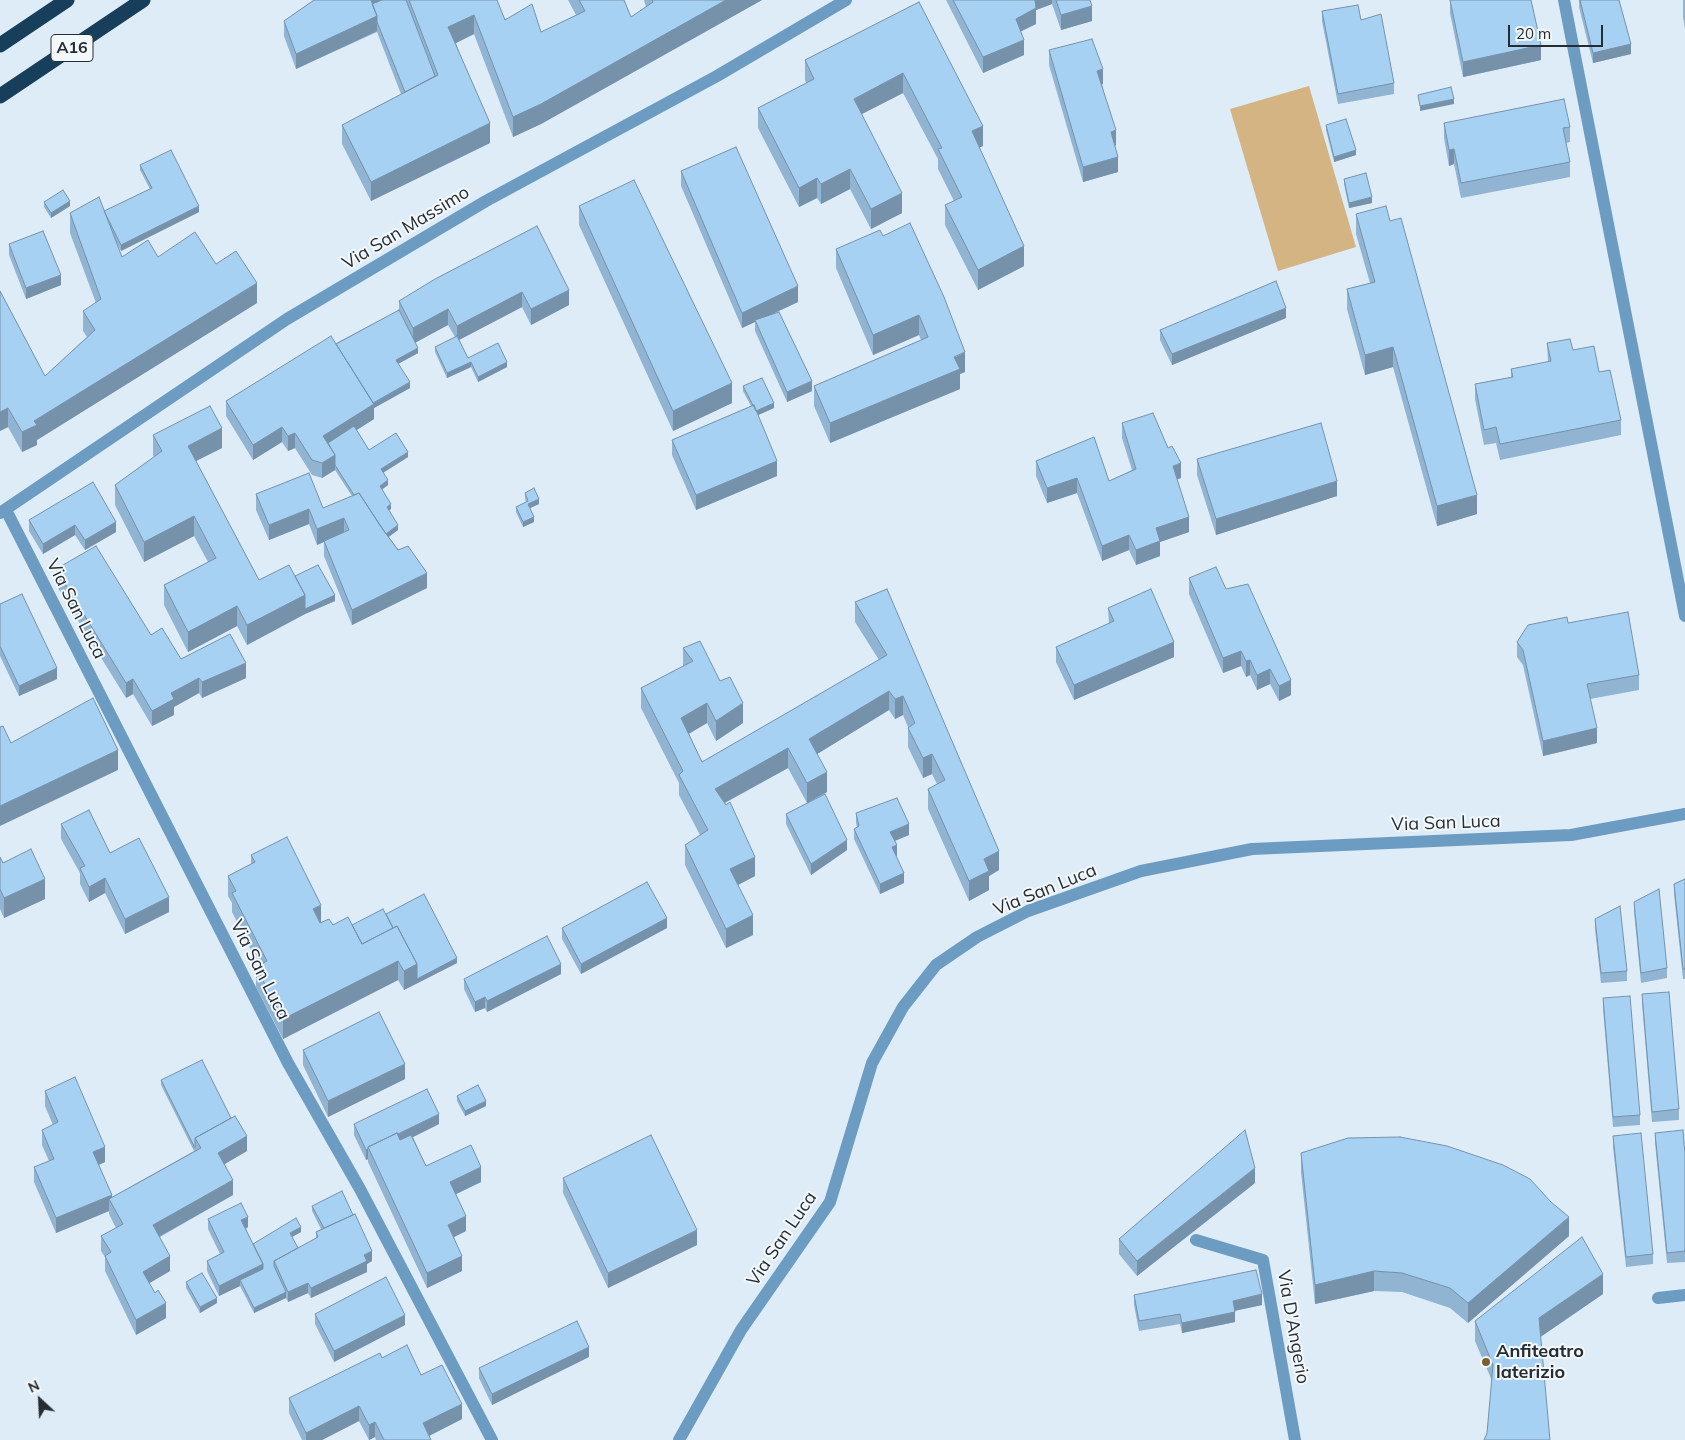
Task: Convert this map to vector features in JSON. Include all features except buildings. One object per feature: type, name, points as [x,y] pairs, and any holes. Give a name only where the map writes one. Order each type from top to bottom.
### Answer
[{"type":"highway","name":"A16","points":[[0,45],[67,0]]},
{"type":"highway","name":"A16","points":[[0,96],[144,0]]},
{"type":"street","name":"Via San Massimo","points":[[3,512],[287,319],[486,201],[717,76],[846,0]]},
{"type":"street","points":[[1564,0],[1685,616]]},
{"type":"street","name":"Via San Luca","points":[[3,512],[288,1063],[360,1189],[492,1440]]},
{"type":"street","name":"Via San Luca","points":[[679,1440],[740,1330],[830,1202],[872,1063],[903,1007],[936,965],[977,937],[1028,911],[1141,871],[1252,849],[1571,835],[1685,814]]},
{"type":"street","name":"Via D'Angerio","points":[[1196,1240],[1264,1260],[1295,1440]]},
{"type":"street","points":[[1658,1298],[1685,1295]]},
{"type":"shaded area","points":[[1309,86],[1356,247],[1278,271],[1230,109]]},
{"type":"place","name":"Anfiteatro laterizio","points":[[1486,1362]]}]
